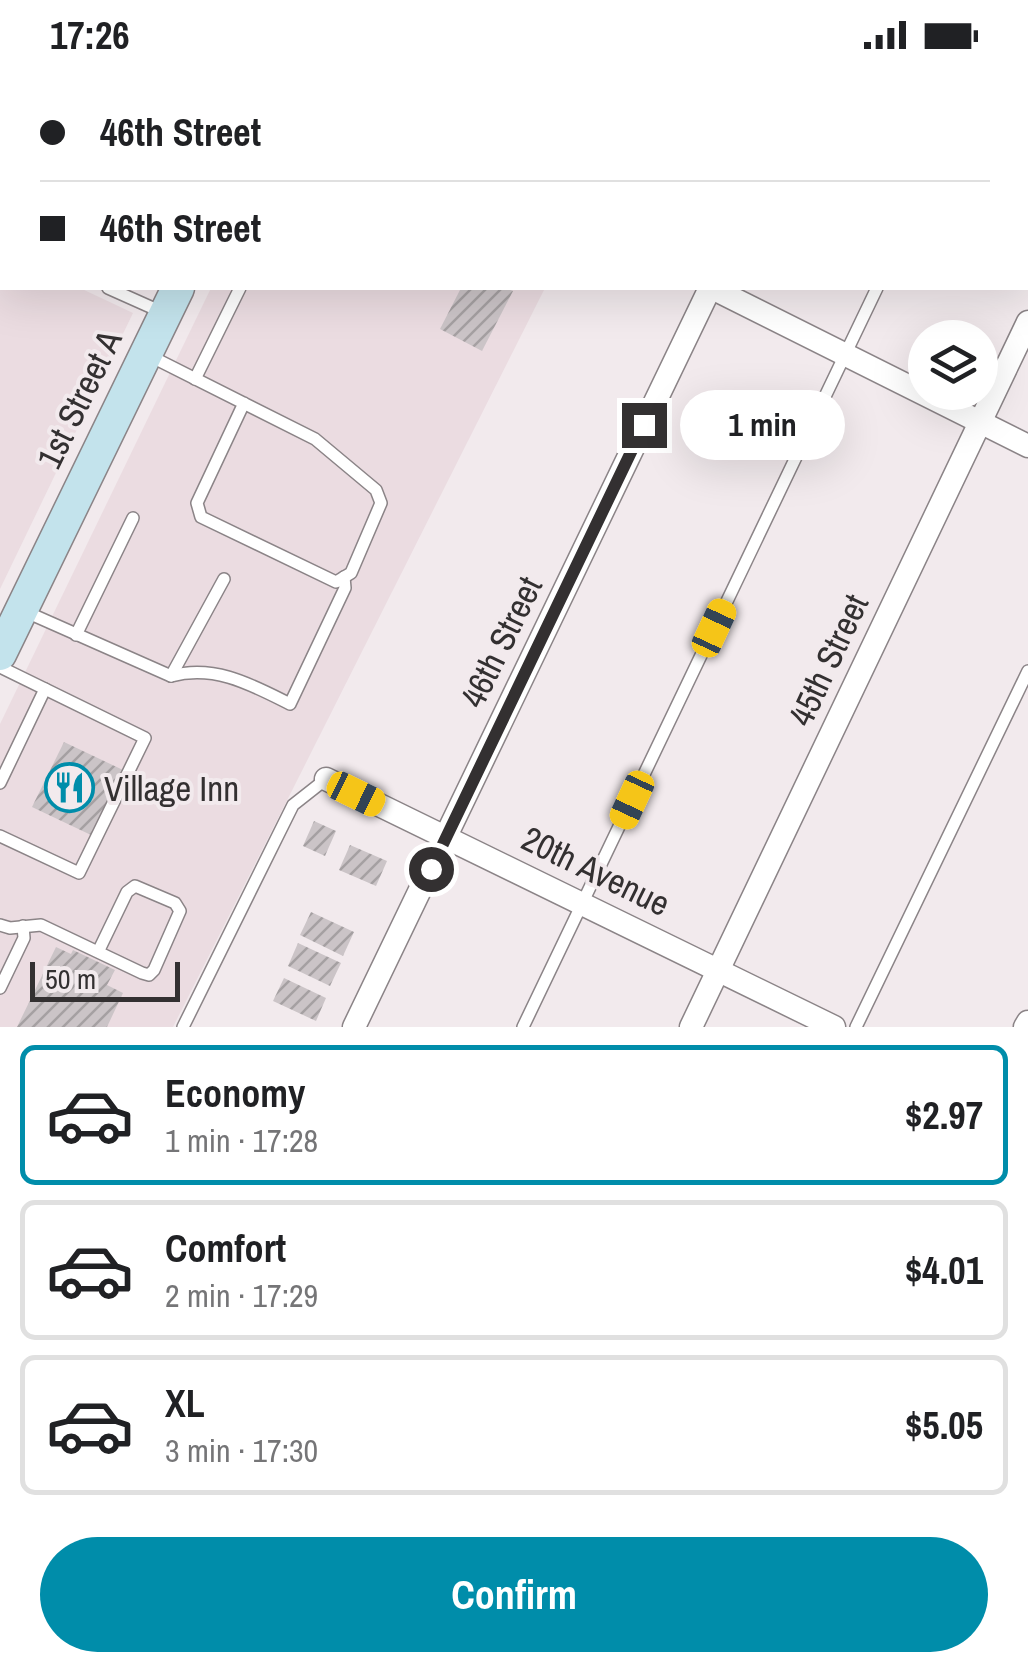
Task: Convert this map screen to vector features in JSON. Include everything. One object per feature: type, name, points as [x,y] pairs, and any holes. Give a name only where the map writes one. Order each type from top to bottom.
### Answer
[{"type":"street","name":"46th Street","points":[[354,1027],[710,290]]},
{"type":"street","points":[[715,290],[1028,446]]},
{"type":"street","name":"1st Street A","points":[[0,654],[172,301]]},
{"type":"street","name":"45th Street","points":[[692,1027],[1028,322]]},
{"type":"street","name":"20th Avenue","points":[[326,779],[834,1027]]},
{"type":"lane","points":[[121,290],[172,301]]},
{"type":"lane","points":[[195,379],[239,290]]},
{"type":"lane","points":[[523,1027],[876,290]]},
{"type":"lane","points":[[146,354],[195,379],[244,403],[315,439],[376,490],[381,504],[350,573],[344,578],[336,582],[201,516],[197,503],[244,403]]},
{"type":"lane","points":[[76,634],[133,518]]},
{"type":"lane","points":[[172,676],[224,578]]},
{"type":"lane","points":[[22,610],[172,676],[188,671],[238,678],[290,704],[344,588],[344,578]]},
{"type":"lane","points":[[0,666],[145,738],[79,873],[0,836]]},
{"type":"lane","points":[[856,1027],[1028,671]]},
{"type":"lane","points":[[0,783],[45,689]]},
{"type":"lane","points":[[183,1027],[294,805],[326,779]]},
{"type":"lane","points":[[0,925],[40,925],[98,952],[148,974],[154,970],[180,910],[176,904],[135,886],[128,892],[98,952]]},
{"type":"lane","points":[[0,988],[24,938],[23,926]]},
{"type":"shaded area","points":[[0,290],[84,290],[133,313],[0,589]]},
{"type":"shaded area","points":[[210,290],[544,290],[173,1027],[0,1027],[0,724]]},
{"type":"building","points":[[460,290],[513,291],[482,351],[440,329]]},
{"type":"building","points":[[64,742],[123,770],[91,835],[32,807]]},
{"type":"building","points":[[314,821],[336,831],[325,856],[303,846]]},
{"type":"building","points":[[350,845],[387,861],[376,886],[339,870]]},
{"type":"building","points":[[311,912],[354,932],[343,956],[300,935]]},
{"type":"building","points":[[298,943],[341,963],[330,986],[288,966]]},
{"type":"building","points":[[56,947],[71,954],[73,950],[115,970],[107,985],[123,993],[107,1027],[17,1027]]},
{"type":"building","points":[[284,978],[326,998],[316,1021],[273,1001]]},
{"type":"place","name":"Village Inn","points":[[69,788]]},
{"type":"route","points":[[431,869],[644,425]]}]
